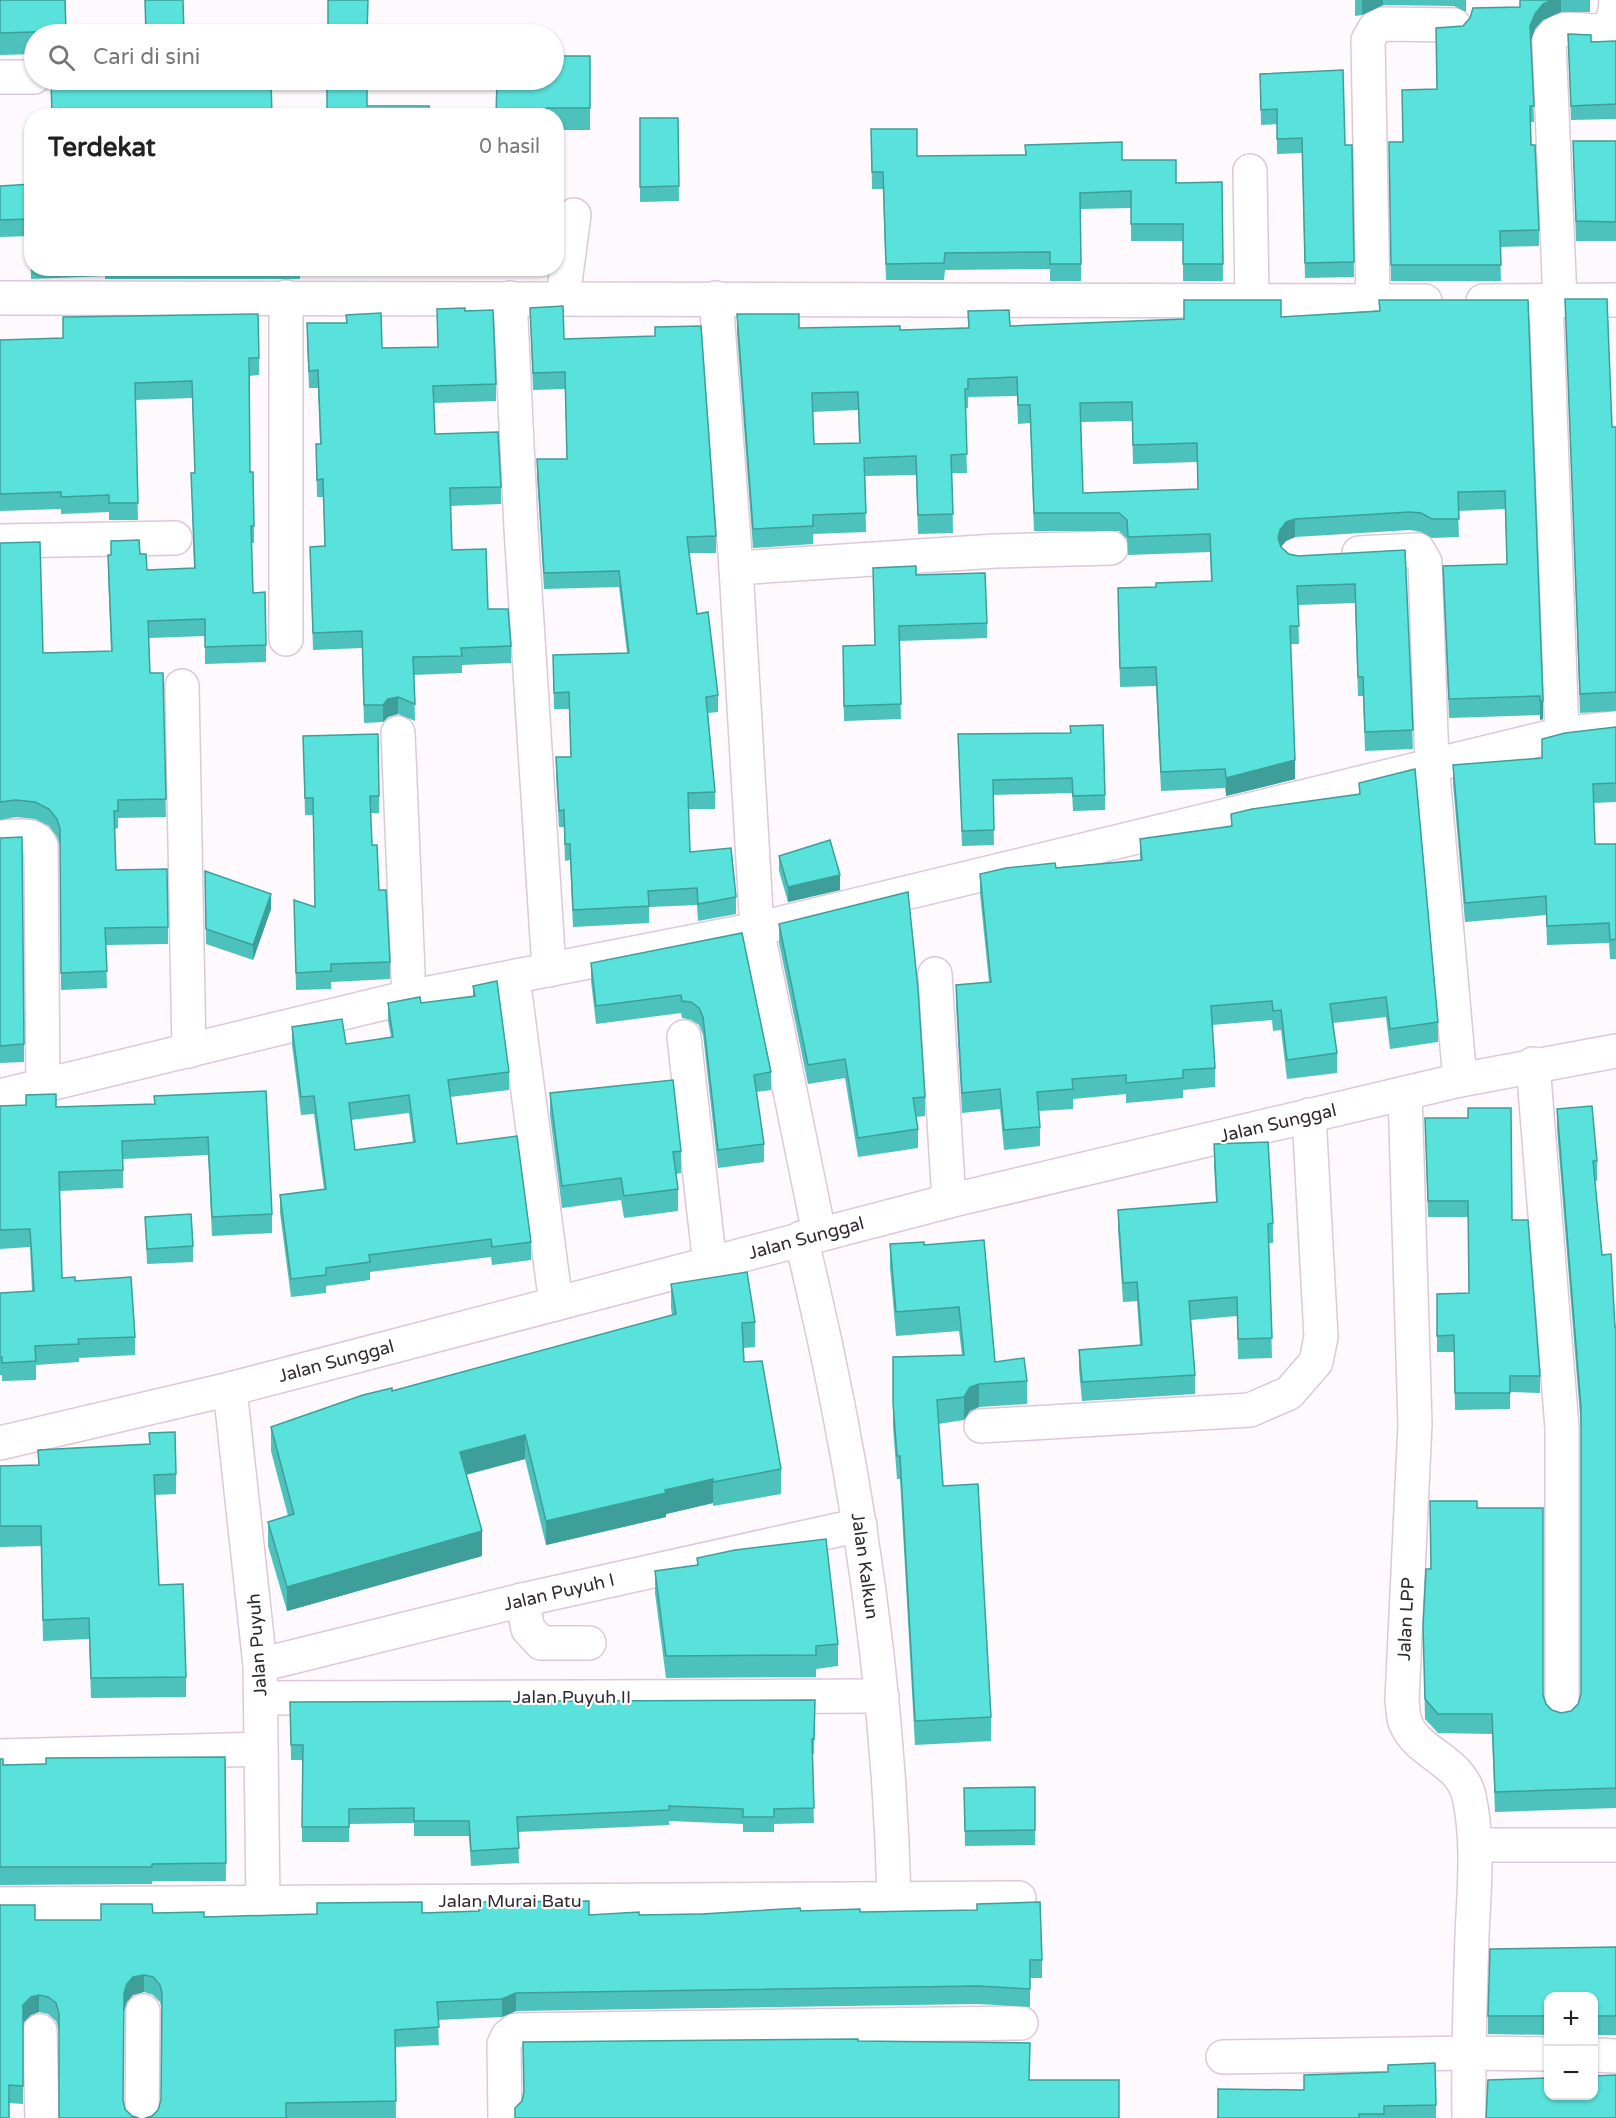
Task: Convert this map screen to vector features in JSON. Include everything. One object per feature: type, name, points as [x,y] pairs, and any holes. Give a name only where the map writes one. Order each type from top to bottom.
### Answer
[{"type":"street","points":[[1562,734],[1549,40],[1552,35],[1564,30],[1602,30],[1609,27],[1615,14],[1616,0]]},
{"type":"street","points":[[1373,301],[1368,40],[1375,27],[1383,24],[1454,25]]},
{"type":"street","points":[[0,77],[24,77]]},
{"type":"street","points":[[1250,171],[1252,299]]},
{"type":"street","points":[[563,298],[574,215]]},
{"type":"street","points":[[286,297],[286,639]]},
{"type":"street","points":[[0,298],[716,297],[1373,301],[1616,300]]},
{"type":"street","name":"Jalan Kalkun","points":[[716,297],[736,568],[757,929],[810,1236],[823,1329],[860,1526],[882,1696],[892,1819],[894,1899]]},
{"type":"street","points":[[510,298],[521,528],[549,970]]},
{"type":"street","points":[[0,541],[175,538]]},
{"type":"street","points":[[736,568],[996,551],[1111,548]]},
{"type":"street","points":[[1331,554],[1411,549],[1418,550],[1423,556],[1432,764],[1460,1080]]},
{"type":"street","points":[[182,686],[189,1051]]},
{"type":"street","points":[[0,1096],[409,997],[757,929],[1562,734],[1616,728]]},
{"type":"street","points":[[398,733],[409,997]]},
{"type":"street","points":[[0,837],[32,837],[42,846],[43,1087]]},
{"type":"street","points":[[935,974],[948,1201]]},
{"type":"street","points":[[513,978],[556,1304]]},
{"type":"street","points":[[684,1037],[710,1265]]},
{"type":"street","name":"Jalan Sunggal","points":[[0,1443],[230,1389],[948,1201],[1460,1080],[1533,1064],[1616,1051]]},
{"type":"street","points":[[1533,1064],[1562,1428],[1562,1714]]},
{"type":"street","name":"Jalan LPP","points":[[1405,1093],[1415,1424],[1402,1700],[1405,1722],[1416,1740],[1462,1777],[1469,1795],[1476,1845],[1468,2053],[1469,2118]]},
{"type":"street","points":[[981,1426],[1250,1410],[1289,1393],[1317,1362],[1321,1337],[1309,1115]]},
{"type":"street","name":"Jalan Puyuh","points":[[230,1389],[260,1665],[263,1903]]},
{"type":"street","name":"Jalan Puyuh I","points":[[260,1665],[522,1600],[860,1526]]},
{"type":"street","points":[[522,1600],[528,1629],[541,1643],[589,1643]]},
{"type":"street","name":"Jalan Puyuh II","points":[[261,1698],[882,1696]]},
{"type":"street","points":[[0,1756],[261,1749]]},
{"type":"street","points":[[1476,1845],[1616,1845]]},
{"type":"street","name":"Jalan Murai Batu","points":[[0,1904],[1019,1898]]},
{"type":"street","points":[[142,2118],[143,2011]]},
{"type":"street","points":[[505,2118],[504,2044],[508,2036],[516,2030],[1021,2023]]},
{"type":"street","points":[[40,2031],[42,2118]]},
{"type":"street","points":[[1222,2057],[1544,2054]]},
{"type":"street","points":[[1598,2055],[1616,2056]]},
{"type":"building","points":[[0,0],[65,0],[66,24],[24,24],[24,32],[0,33]]},
{"type":"building","points":[[145,0],[183,0],[184,24],[146,24]]},
{"type":"building","points":[[328,0],[368,0],[367,24],[328,24]]},
{"type":"building","points":[[1520,0],[1552,0],[1543,4],[1535,14],[1530,26],[1534,106],[1530,106],[1531,145],[1535,145],[1539,230],[1500,231],[1501,265],[1391,265],[1389,142],[1403,142],[1402,90],[1437,89],[1436,28],[1463,26],[1470,18],[1473,8],[1520,7]]},
{"type":"building","points":[[1568,34],[1591,35],[1591,42],[1616,41],[1616,104],[1571,106]]},
{"type":"building","points":[[564,56],[590,56],[590,108],[496,108],[497,90],[564,90]]},
{"type":"building","points":[[1343,70],[1345,145],[1352,145],[1354,262],[1305,263],[1302,138],[1277,139],[1277,109],[1261,110],[1260,74]]},
{"type":"building","points":[[51,90],[271,90],[272,108],[52,108]]},
{"type":"building","points":[[327,90],[367,90],[367,106],[429,106],[429,108],[327,108]]},
{"type":"building","points":[[640,118],[678,118],[679,186],[640,187]]},
{"type":"building","points":[[871,129],[917,129],[917,156],[1026,155],[1025,145],[1122,142],[1122,160],[1176,160],[1176,183],[1222,182],[1223,264],[1183,264],[1183,224],[1131,224],[1131,191],[1080,193],[1081,264],[1050,264],[1050,252],[945,253],[944,263],[886,264],[883,172],[872,172]]},
{"type":"building","points":[[1573,141],[1616,141],[1616,222],[1576,221]]},
{"type":"building","points":[[24,184],[24,219],[0,220],[0,186]]},
{"type":"building","points":[[1565,299],[1607,299],[1612,427],[1616,427],[1616,692],[1580,694]]},
{"type":"building","points":[[1184,300],[1281,300],[1281,317],[1380,311],[1379,300],[1528,300],[1543,701],[1540,701],[1540,696],[1449,699],[1443,566],[1507,564],[1505,491],[1458,492],[1459,519],[1432,519],[1421,513],[1410,512],[1295,519],[1286,522],[1278,538],[1281,547],[1289,554],[1298,556],[1405,550],[1413,730],[1365,732],[1363,677],[1358,677],[1355,584],[1297,586],[1299,626],[1290,626],[1295,760],[1226,778],[1225,769],[1161,772],[1156,667],[1120,668],[1118,588],[1156,587],[1156,583],[1212,581],[1210,534],[1128,537],[1127,520],[1119,513],[1034,513],[1030,405],[1018,405],[1017,377],[968,379],[968,389],[965,389],[967,454],[951,455],[953,514],[918,515],[916,456],[864,458],[866,513],[813,515],[813,526],[753,529],[737,314],[799,314],[799,328],[900,326],[900,330],[969,328],[968,311],[1009,310],[1010,326],[1184,319]],"holes":[[[858,392],[860,443],[814,444],[812,393]],[[1132,402],[1133,445],[1197,443],[1198,489],[1083,493],[1080,403]]]},
{"type":"building","points":[[563,306],[564,339],[655,336],[655,327],[701,326],[716,536],[687,537],[697,614],[708,612],[718,695],[706,697],[715,792],[688,793],[690,852],[731,848],[736,897],[698,904],[697,888],[648,891],[649,906],[573,910],[570,844],[565,844],[564,810],[559,811],[556,757],[571,757],[569,692],[554,693],[553,655],[629,653],[619,571],[544,573],[537,459],[567,459],[565,372],[533,373],[530,308]]},
{"type":"building","points":[[465,308],[465,311],[493,310],[496,384],[433,386],[435,434],[498,432],[501,487],[450,488],[452,550],[486,549],[488,609],[508,609],[511,646],[461,648],[462,656],[413,657],[415,704],[398,697],[388,699],[383,705],[364,705],[362,631],[313,633],[310,547],[325,546],[323,479],[317,480],[316,444],[321,444],[318,370],[309,371],[307,323],[347,323],[346,315],[381,313],[382,348],[438,347],[437,309]]},
{"type":"building","points":[[258,314],[259,358],[249,358],[250,472],[253,472],[254,526],[251,526],[253,593],[265,592],[266,645],[205,647],[205,619],[148,621],[150,673],[163,673],[166,799],[118,800],[118,811],[114,811],[116,870],[167,869],[168,927],[105,928],[107,971],[61,973],[60,829],[57,819],[49,809],[35,802],[16,800],[0,802],[0,543],[40,542],[43,653],[112,651],[108,555],[111,555],[111,541],[139,540],[140,554],[146,554],[147,570],[195,568],[191,473],[195,473],[192,381],[135,383],[138,503],[109,503],[109,495],[61,497],[61,492],[0,494],[0,340],[63,338],[63,317]]},
{"type":"building","points":[[916,566],[916,575],[985,573],[987,623],[899,626],[901,704],[844,706],[843,646],[875,645],[873,568]]},
{"type":"building","points":[[1103,725],[1105,795],[1073,796],[1072,778],[993,780],[994,830],[962,831],[958,734],[1071,733],[1070,726]]},
{"type":"building","points":[[1616,727],[1616,783],[1593,784],[1595,844],[1616,844],[1616,939],[1610,940],[1609,923],[1547,926],[1546,896],[1465,903],[1453,765],[1542,758],[1542,739],[1565,733]]},
{"type":"building","points":[[378,734],[379,796],[370,796],[372,845],[377,845],[379,890],[386,890],[390,962],[331,964],[331,971],[296,973],[294,900],[315,907],[313,798],[305,798],[303,736]]},
{"type":"building","points":[[1415,769],[1438,1022],[1390,1029],[1386,997],[1330,1004],[1337,1053],[1287,1060],[1281,1010],[1273,1011],[1272,1001],[1211,1006],[1215,1068],[1183,1070],[1183,1078],[1126,1083],[1126,1075],[1072,1079],[1073,1089],[1037,1092],[1040,1127],[1004,1130],[1000,1089],[962,1093],[956,985],[991,982],[980,874],[1006,868],[1055,863],[1056,868],[1142,860],[1140,839],[1232,826],[1231,814],[1252,809],[1360,794],[1359,783]]},
{"type":"building","points":[[22,837],[24,1044],[0,1046],[0,838]]},
{"type":"building","points":[[830,840],[840,875],[788,887],[779,856]]},
{"type":"building","points":[[205,871],[271,894],[253,945],[206,929]]},
{"type":"building","points":[[908,892],[918,989],[925,1097],[913,1098],[918,1129],[858,1138],[845,1059],[808,1065],[779,924]]},
{"type":"building","points":[[742,933],[771,1072],[754,1075],[764,1144],[718,1150],[703,1017],[699,1008],[691,1002],[682,1001],[681,995],[596,1006],[591,963]]},
{"type":"building","points":[[497,981],[509,1072],[448,1080],[457,1144],[517,1136],[531,1242],[492,1247],[491,1239],[369,1255],[370,1262],[326,1268],[326,1275],[291,1279],[280,1195],[326,1189],[314,1096],[301,1097],[292,1027],[342,1019],[346,1044],[393,1037],[388,1003],[420,997],[421,1003],[475,996],[473,986]],"holes":[[[409,1095],[415,1142],[355,1150],[349,1103]]]},
{"type":"building","points":[[673,1080],[681,1151],[673,1152],[678,1189],[624,1196],[621,1178],[562,1186],[550,1093]]},
{"type":"building","points":[[266,1091],[272,1214],[212,1217],[208,1137],[122,1141],[123,1170],[59,1172],[62,1278],[75,1277],[75,1281],[131,1277],[135,1337],[78,1339],[79,1344],[35,1346],[36,1361],[2,1363],[2,1357],[0,1357],[0,1293],[34,1291],[30,1229],[0,1230],[0,1106],[26,1105],[26,1095],[56,1094],[56,1107],[155,1104],[154,1096]]},
{"type":"building","points":[[1592,1106],[1597,1161],[1593,1161],[1602,1255],[1611,1254],[1616,1327],[1616,1788],[1495,1792],[1492,1714],[1438,1714],[1425,1699],[1423,1626],[1426,1569],[1431,1569],[1430,1501],[1477,1501],[1477,1508],[1543,1508],[1543,1695],[1546,1704],[1552,1710],[1561,1713],[1571,1711],[1578,1704],[1581,1694],[1581,1408],[1557,1109]]},
{"type":"building","points":[[1468,1108],[1511,1108],[1512,1220],[1528,1220],[1540,1376],[1510,1376],[1510,1393],[1455,1393],[1454,1335],[1437,1336],[1437,1294],[1469,1293],[1468,1201],[1428,1201],[1425,1118],[1468,1118]]},
{"type":"building","points":[[1268,1142],[1273,1223],[1268,1224],[1272,1338],[1238,1339],[1237,1297],[1189,1301],[1195,1375],[1082,1382],[1079,1350],[1142,1345],[1137,1282],[1123,1283],[1118,1210],[1217,1202],[1214,1144]]},
{"type":"building","points":[[191,1214],[193,1246],[147,1249],[145,1217]]},
{"type":"building","points":[[984,1240],[995,1362],[1024,1358],[1027,1381],[979,1384],[970,1387],[964,1397],[937,1400],[943,1486],[978,1484],[991,1717],[915,1721],[900,1456],[897,1456],[893,1403],[893,1357],[964,1355],[959,1307],[896,1312],[890,1244],[924,1242],[924,1245]]},
{"type":"building","points":[[747,1272],[755,1322],[742,1323],[744,1362],[762,1361],[781,1469],[713,1482],[713,1479],[665,1490],[666,1493],[546,1521],[525,1435],[460,1452],[482,1531],[287,1587],[268,1522],[294,1514],[271,1427],[363,1395],[392,1388],[392,1391],[676,1314],[671,1284]]},
{"type":"building","points":[[175,1432],[176,1474],[154,1475],[159,1585],[183,1584],[186,1677],[91,1678],[89,1618],[43,1620],[41,1526],[0,1526],[0,1466],[39,1465],[38,1450],[150,1444],[149,1433]]},
{"type":"building","points":[[826,1539],[838,1644],[816,1646],[816,1655],[666,1656],[655,1571],[698,1565],[697,1558],[735,1550]]},
{"type":"building","points":[[815,1700],[814,1739],[812,1739],[814,1808],[774,1809],[774,1817],[743,1817],[743,1809],[669,1806],[669,1810],[517,1817],[519,1848],[471,1851],[469,1821],[414,1821],[414,1808],[349,1809],[349,1827],[302,1827],[303,1745],[291,1745],[290,1702]]},
{"type":"building","points":[[225,1757],[226,1863],[152,1864],[152,1867],[0,1867],[0,1759],[3,1759],[3,1765],[46,1764],[46,1758]]},
{"type":"building","points":[[1035,1787],[1035,1830],[965,1831],[964,1788]]},
{"type":"building","points":[[589,1901],[589,1915],[639,1912],[639,1915],[702,1914],[800,1908],[801,1911],[860,1909],[860,1912],[977,1910],[977,1904],[1040,1902],[1042,1960],[1030,1960],[1030,1989],[977,1986],[516,1993],[502,1999],[437,2002],[439,2027],[395,2030],[396,2101],[286,2103],[286,2118],[145,2118],[152,2116],[158,2110],[161,2100],[162,1993],[160,1985],[153,1977],[144,1975],[133,1977],[124,1993],[123,2100],[125,2109],[132,2116],[139,2118],[59,2118],[59,2013],[56,2003],[48,1997],[39,1995],[31,1997],[23,2005],[23,2086],[9,2085],[9,2118],[0,2118],[0,1905],[35,1905],[35,1920],[101,1920],[101,1904],[152,1904],[153,1913],[204,1912],[204,1917],[317,1914],[317,1903],[422,1902],[422,1913],[479,1911],[479,1902]]},
{"type":"building","points":[[1616,1947],[1616,2016],[1598,2016],[1598,1992],[1544,1992],[1544,2016],[1488,2016],[1490,1949]]},
{"type":"building","points":[[858,2039],[858,2041],[1030,2043],[1029,2080],[1119,2080],[1119,2118],[515,2118],[515,2108],[522,2101],[524,2092],[523,2042]]},
{"type":"building","points":[[1435,2063],[1436,2105],[1384,2106],[1384,2114],[1359,2114],[1359,2118],[1218,2118],[1218,2089],[1304,2090],[1304,2075],[1388,2072],[1388,2065]]},
{"type":"building","points":[[1616,2075],[1616,2118],[1486,2118],[1488,2080],[1544,2078],[1544,2100],[1598,2100],[1598,2076]]}]
